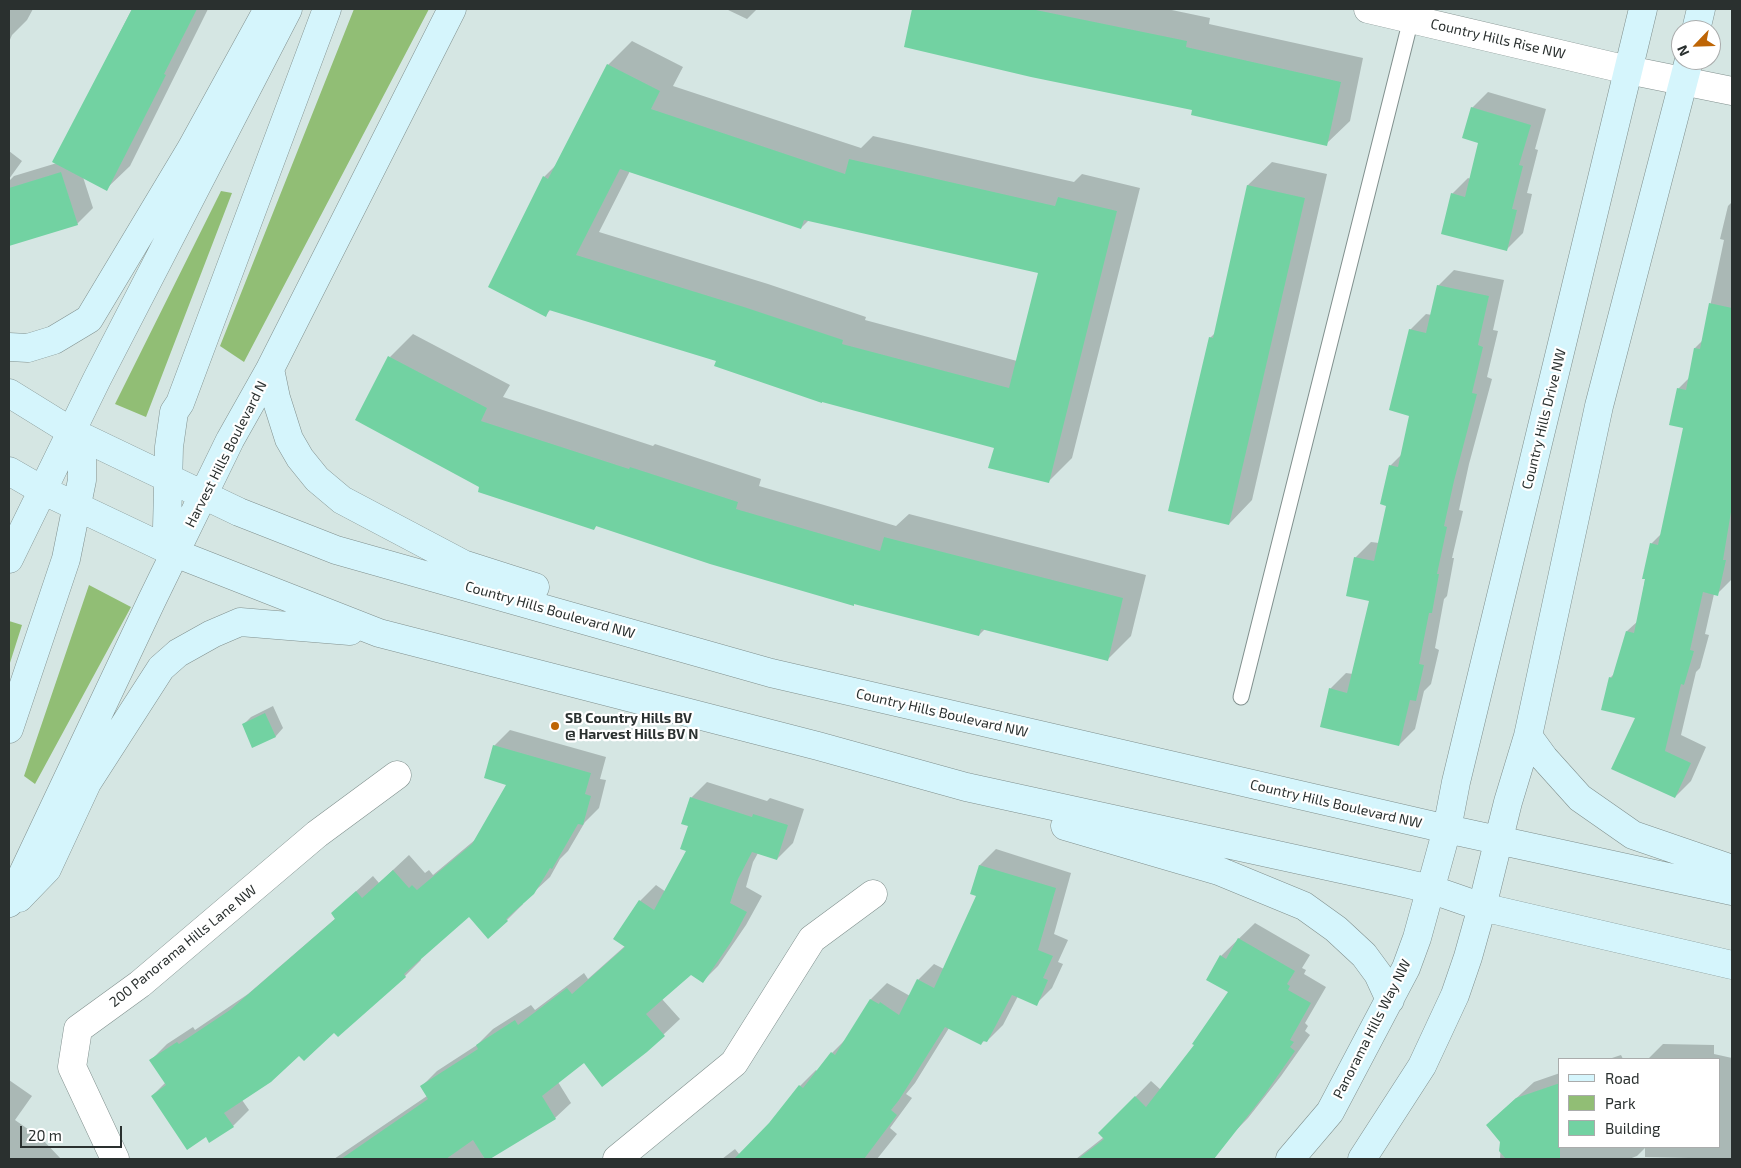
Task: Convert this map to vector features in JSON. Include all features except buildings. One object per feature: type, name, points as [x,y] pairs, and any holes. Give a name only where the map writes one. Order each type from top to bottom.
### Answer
[{"type":"main road","points":[[9,347],[28,348],[54,340],[89,319],[191,149],[268,9]]},
{"type":"main road","points":[[9,559],[97,379],[288,9]]},
{"type":"main road","points":[[175,554],[167,528],[169,447],[174,412],[180,403],[327,9]]},
{"type":"main road","name":"Harvest Hills Boulevard N","points":[[9,903],[230,440],[270,369],[452,9]]},
{"type":"main road","name":"Country Hills Drive NW","points":[[1447,830],[1456,782],[1643,9]]},
{"type":"main road","points":[[1362,1159],[1422,1066],[1455,995],[1468,957],[1498,840],[1528,736],[1599,406],[1687,70]]},
{"type":"main road","points":[[270,369],[276,398],[289,439],[300,458],[317,479],[342,500],[464,564],[674,633],[722,660]]},
{"type":"main road","name":"Country Hills Boulevard NW","points":[[9,393],[72,432],[239,512],[336,550],[771,673],[1447,830],[1732,891]]},
{"type":"main road","points":[[9,730],[66,559],[77,507],[82,480],[82,457],[72,432]]},
{"type":"main road","points":[[9,471],[42,490],[175,554],[379,633],[966,787],[1430,889],[1482,907],[1732,965]]},
{"type":"main road","points":[[9,908],[47,868],[87,783],[161,668],[178,653],[212,634],[240,622],[379,633]]},
{"type":"main road","points":[[1528,736],[1544,758],[1580,798],[1633,834],[1732,869]]},
{"type":"main road","points":[[966,787],[1042,819],[1219,871],[1304,906],[1336,929],[1364,955],[1378,974],[1390,1000]]},
{"type":"main road","name":"Panorama Hills Way NW","points":[[1290,1159],[1330,1112],[1406,968],[1417,938],[1447,830]]},
{"type":"street","name":"Country Hills Rise NW","points":[[1368,9],[1628,70],[1671,70]]},
{"type":"street","name":"Country Hills Rise NW","points":[[1687,70],[1732,91]]},
{"type":"street","name":"200 Panorama Hills Lane NW","points":[[115,1159],[72,1068],[78,1029],[140,984],[317,834],[397,775]]},
{"type":"street","points":[[617,1159],[734,1063],[812,939],[873,894]]},
{"type":"lane","points":[[1241,697],[1411,18]]},
{"type":"green space","points":[[354,9],[429,9],[244,362],[220,346]]},
{"type":"green space","points":[[221,191],[232,193],[146,417],[115,404]]},
{"type":"green space","points":[[89,585],[131,607],[35,784],[24,776]]},
{"type":"green space","points":[[9,621],[22,625],[9,666]]},
{"type":"place","name":"SB Country Hills BV @ Harvest Hills BV N","points":[[555,726]]}]
